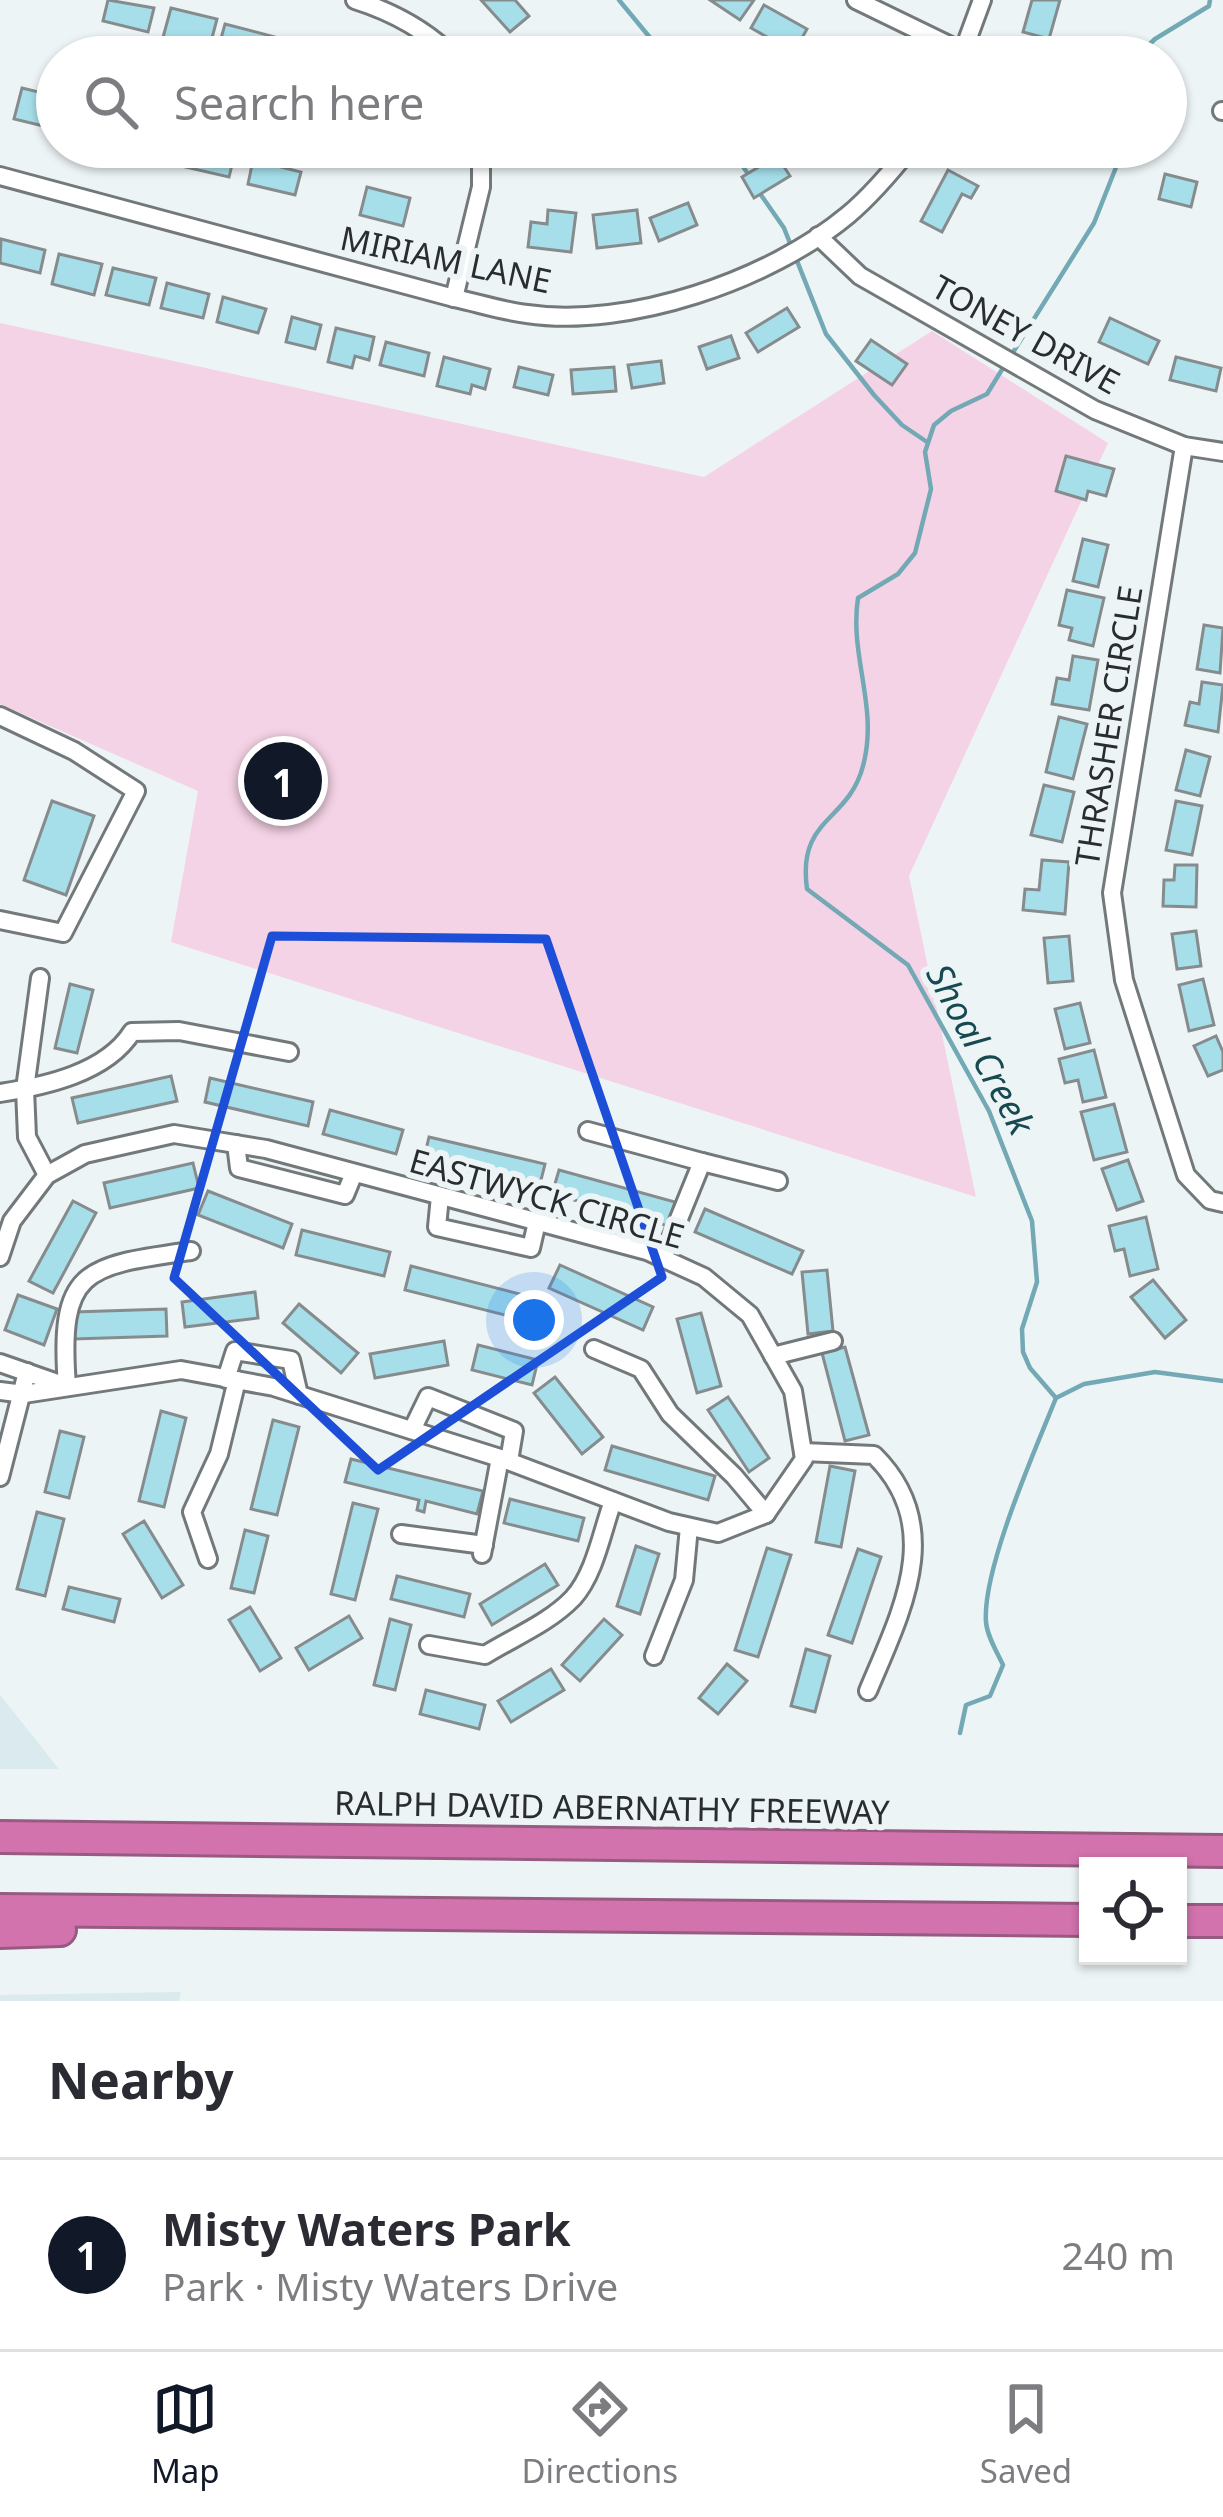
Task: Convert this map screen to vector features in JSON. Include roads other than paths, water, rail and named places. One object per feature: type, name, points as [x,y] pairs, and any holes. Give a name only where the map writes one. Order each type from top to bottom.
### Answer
[{"type":"highway","points":[[0,1823],[243,1838]]},
{"type":"highway","name":"RALPH DAVID ABERNATHY FREEWAY","points":[[0,1838],[1223,1851]]},
{"type":"highway","points":[[0,1910],[1079,1920]]},
{"type":"highway","points":[[0,1932],[525,1918]]},
{"type":"highway","points":[[1187,1921],[1223,1921]]},
{"type":"street","points":[[355,0],[379,7],[432,36]]},
{"type":"street","points":[[856,0],[925,36]]},
{"type":"street","points":[[969,36],[982,0]]},
{"type":"street","points":[[454,298],[477,207],[480,168]]},
{"type":"street","name":"MIRIAM LANE","points":[[0,176],[530,315],[636,309],[715,290],[818,236],[848,215],[892,168]]},
{"type":"street","name":"TONEY DRIVE","points":[[818,236],[860,276],[1095,410],[1184,446],[1223,452]]},
{"type":"street","name":"THRASHER CIRCLE","points":[[1184,446],[1112,893],[1124,980],[1186,1175],[1210,1200],[1223,1202]]},
{"type":"street","points":[[0,716],[74,751],[136,791],[63,933],[0,920]]},
{"type":"street","points":[[0,1257],[12,1221],[47,1175],[27,1137],[26,1089],[40,978]]},
{"type":"street","points":[[0,1094],[92,1067],[124,1044],[132,1032],[179,1031],[289,1052]]},
{"type":"street","points":[[588,1131],[778,1181]]},
{"type":"street","name":"EASTWYCK CIRCLE","points":[[47,1175],[85,1154],[174,1134],[236,1144],[238,1168],[345,1195],[354,1173],[663,1258],[704,1277],[750,1315],[793,1390],[802,1451]]},
{"type":"street","points":[[663,1258],[702,1162]]},
{"type":"street","points":[[440,1196],[437,1227],[530,1248],[537,1222]]},
{"type":"street","points":[[67,1386],[63,1341],[68,1309],[88,1275],[115,1262],[191,1251]]},
{"type":"street","points":[[773,1356],[833,1341]]},
{"type":"street","points":[[594,1349],[641,1369],[670,1414],[766,1514]]},
{"type":"street","points":[[208,1558],[192,1512],[219,1454],[235,1351],[291,1360],[298,1395]]},
{"type":"street","points":[[0,1363],[67,1386]]},
{"type":"street","points":[[0,1391],[24,1394],[181,1370],[298,1395],[718,1533],[766,1514],[804,1459],[802,1451],[874,1455],[897,1478],[914,1536],[910,1589],[868,1691]]},
{"type":"street","points":[[0,1478],[27,1372]]},
{"type":"street","points":[[401,1534],[483,1550],[514,1431],[428,1397],[412,1430]]},
{"type":"street","points":[[428,1645],[485,1655],[550,1617],[576,1595],[614,1501]]},
{"type":"street","points":[[654,1656],[684,1580],[689,1527]]},
{"type":"waterway","points":[[619,0],[649,36]]},
{"type":"waterway","name":"Shoal Creek","points":[[1160,36],[1209,6],[1210,0]]},
{"type":"waterway","points":[[744,168],[750,177]]},
{"type":"waterway","name":"Shoal Creek","points":[[1012,354],[1094,223],[1116,168]]},
{"type":"waterway","points":[[759,192],[784,228],[826,334],[902,425],[927,442]]},
{"type":"waterway","name":"Shoal Creek","points":[[1006,363],[987,394],[934,425],[925,452],[931,489],[915,553],[898,574],[858,598],[857,641],[867,744],[856,785],[809,847],[807,889],[908,965],[989,1111],[1032,1221],[1037,1282],[1022,1329],[1023,1352],[1030,1368],[1056,1398]]},
{"type":"waterway","points":[[1056,1398],[1084,1384],[1155,1372],[1223,1381]]},
{"type":"waterway","name":"Shoal Creek","points":[[960,1733],[966,1705],[990,1696],[1003,1665],[986,1622],[992,1572],[1056,1398]]},
{"type":"place","name":"Misty Waters Park","points":[[283,781]]}]
